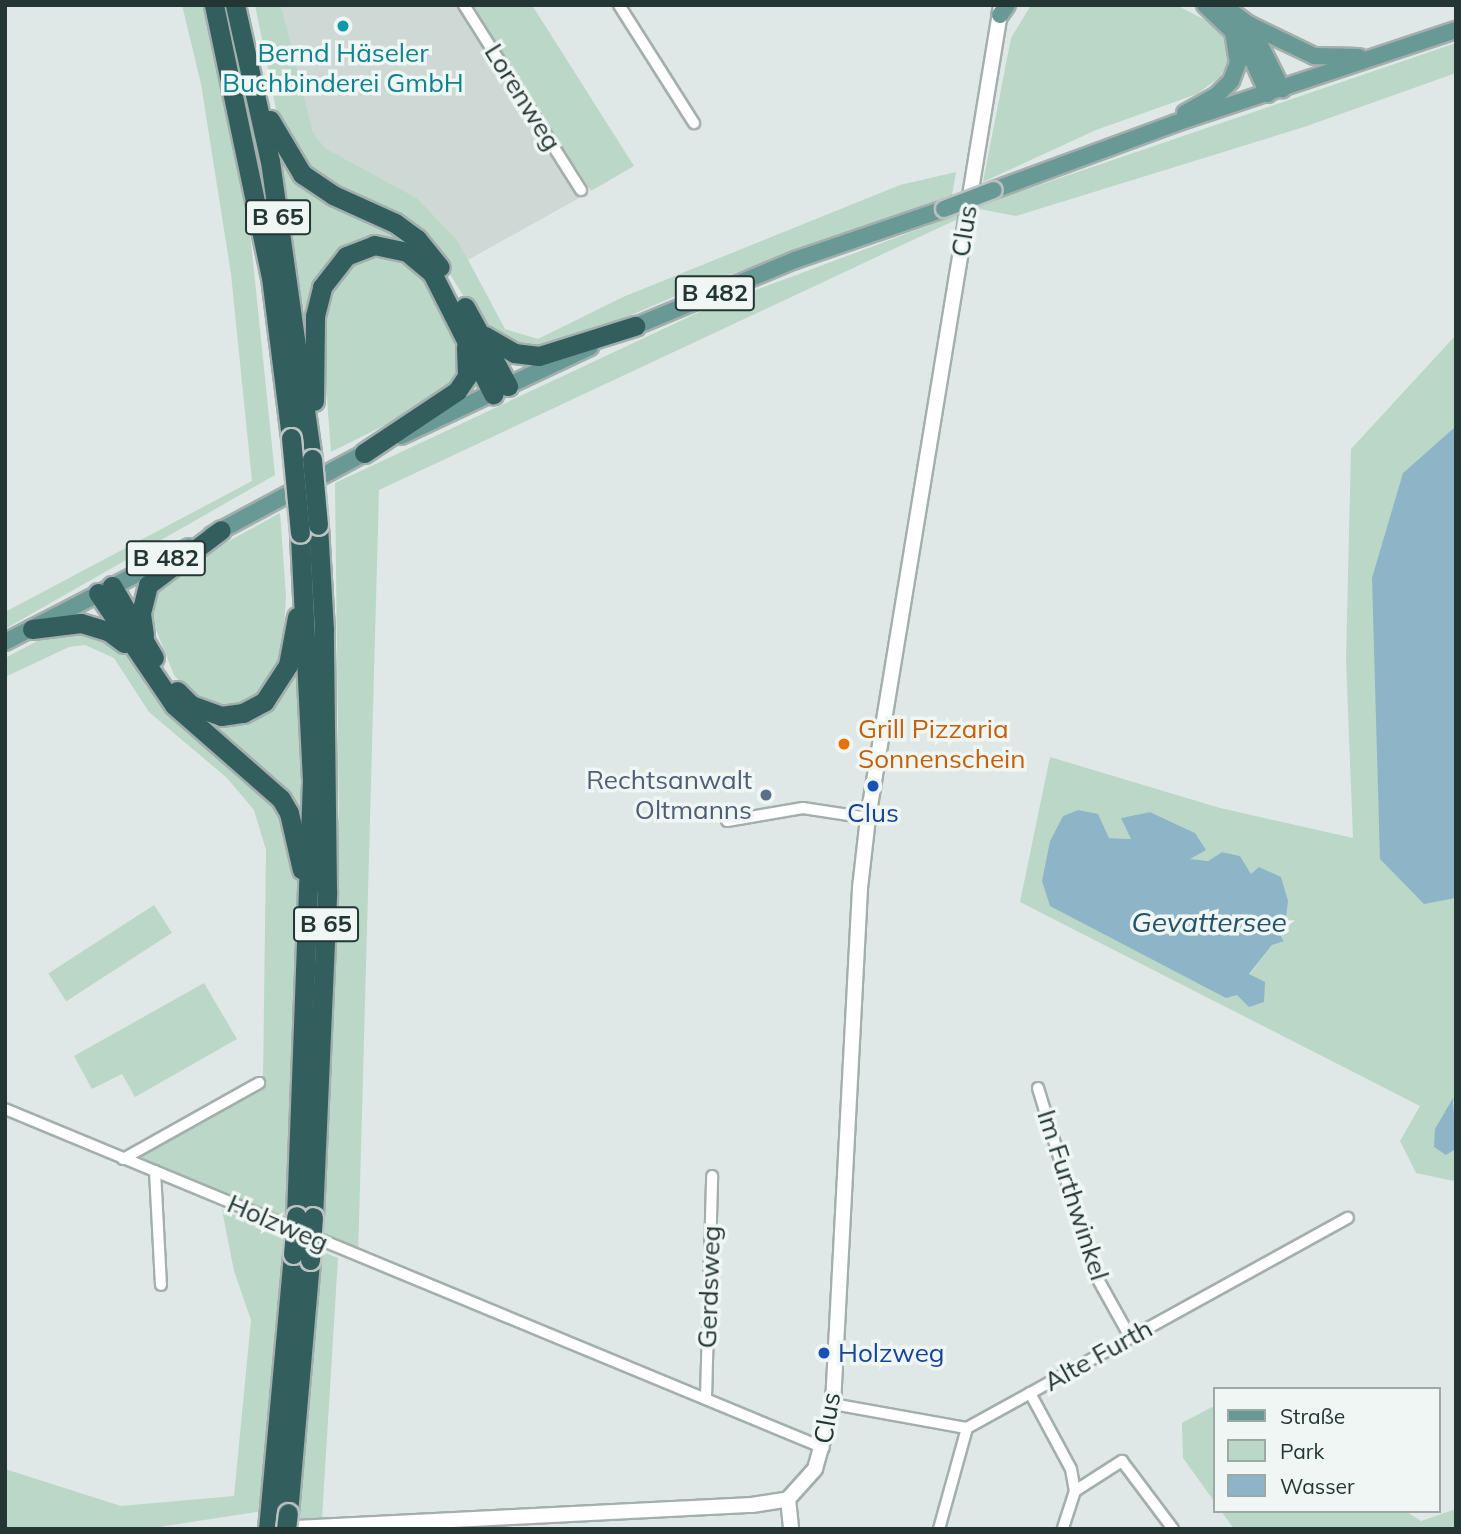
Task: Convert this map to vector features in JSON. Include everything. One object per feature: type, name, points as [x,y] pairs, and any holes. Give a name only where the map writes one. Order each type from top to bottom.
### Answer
[{"type":"highway","name":"B 65","points":[[214,5],[304,432],[312,459],[309,529],[302,578],[311,740],[305,1217]]},
{"type":"highway","name":"B 65","points":[[235,5],[270,161],[304,432],[309,529],[324,630],[327,878],[302,1257],[277,1522]]},
{"type":"highway","points":[[253,83],[279,141],[302,174],[417,239],[435,258],[501,390]]},
{"type":"highway","points":[[304,432],[318,299],[328,277],[346,256],[386,246],[420,260],[472,331],[498,347],[539,356],[635,326]]},
{"type":"highway","points":[[364,453],[457,391],[467,376],[472,331]]},
{"type":"highway","points":[[147,659],[141,627],[148,585],[221,530]]},
{"type":"highway","points":[[32,629],[94,625],[119,638],[147,659],[177,691],[204,712],[232,714],[264,702],[288,665],[302,578]]},
{"type":"highway","points":[[105,590],[147,659],[202,733],[281,799],[293,828],[310,908]]},
{"type":"main road","points":[[1205,5],[1232,26],[1275,91]]},
{"type":"main road","points":[[1222,5],[1250,25],[1314,56],[1371,58]]},
{"type":"main road","name":"Clus","points":[[788,1499],[803,1488],[824,1448],[834,1404],[859,902],[868,818],[1003,8]]},
{"type":"main road","points":[[1250,25],[1275,91]]},
{"type":"main road","points":[[1175,123],[1231,81],[1238,63],[1232,26]]},
{"type":"main road","name":"B 482","points":[[5,642],[364,453],[635,326],[795,260],[944,209],[1175,123],[1456,30]]},
{"type":"main road","points":[[277,1522],[752,1505],[788,1499],[791,1529]]},
{"type":"street","name":"Lorenweg","points":[[464,5],[582,190]]},
{"type":"street","points":[[619,5],[694,123]]},
{"type":"street","points":[[727,821],[803,808],[868,818]]},
{"type":"street","points":[[123,1159],[259,1083]]},
{"type":"street","name":"Im Furthwinkel","points":[[1038,1088],[1095,1274],[1130,1337]]},
{"type":"street","name":"Holzweg","points":[[5,1109],[824,1448]]},
{"type":"street","points":[[155,1171],[161,1285]]},
{"type":"street","name":"Gerdsweg","points":[[705,1397],[712,1176]]},
{"type":"street","name":"Alte Furth","points":[[967,1428],[1348,1218]]},
{"type":"street","points":[[1030,1393],[1066,1456],[1075,1491],[1063,1529]]},
{"type":"street","points":[[834,1404],[967,1428],[939,1529]]},
{"type":"street","points":[[1075,1491],[1122,1461],[1172,1529]]},
{"type":"shaded area","points":[[281,5],[458,5],[579,198],[468,260],[458,241],[417,198],[325,148],[313,132]]},
{"type":"green space","points":[[182,5],[205,5],[211,29],[251,242],[275,475],[5,629],[5,612],[252,481],[231,274],[201,84]]},
{"type":"green space","points":[[255,5],[281,5],[313,132],[325,148],[417,198],[458,241],[505,329],[538,339],[623,297],[900,185],[956,172],[952,195],[701,285],[557,347],[507,346],[482,326],[430,242],[311,171],[286,136],[276,109]]},
{"type":"green space","points":[[470,5],[532,5],[634,166],[591,191]]},
{"type":"green space","points":[[1031,5],[1178,6],[1215,25],[1227,43],[1229,61],[1220,77],[1197,94],[1096,130],[983,182],[1011,38]]},
{"type":"green space","points":[[1456,43],[1456,73],[1304,127],[1016,216],[979,209],[379,490],[358,1259],[286,1233],[123,1160],[263,1081],[266,850],[254,810],[227,778],[149,712],[114,658],[85,645],[69,647],[5,677],[5,658],[45,637],[89,630],[118,644],[171,713],[248,716],[298,651],[301,819],[339,820],[335,483],[708,308],[1010,195]]},
{"type":"green space","points":[[279,155],[419,250],[333,258],[319,275],[307,331]]},
{"type":"green space","points":[[388,252],[421,270],[461,346],[461,375],[443,396],[331,452],[321,319],[334,279],[359,256]]},
{"type":"green space","points":[[1456,335],[1456,426],[1403,473],[1423,903],[1456,898],[1456,1099],[1449,1106],[1446,1155],[1456,1149],[1454,1181],[1416,1173],[1400,1141],[1420,1106],[1020,902],[1050,757],[1220,808],[1353,838],[1346,660],[1351,449]],"holes":[[[1078,810],[1109,838],[1132,839],[1122,818],[1150,812],[1195,833],[1188,859],[1208,861],[1222,852],[1240,856],[1277,919],[1277,931],[1284,940],[1272,945],[1249,975],[1050,841],[1063,816]]]},
{"type":"green space","points":[[280,513],[286,596],[282,665],[270,686],[249,702],[220,707],[192,696],[174,675],[149,612],[151,595],[165,576]]},
{"type":"green space","points":[[154,905],[172,933],[66,1001],[48,974]]},
{"type":"green space","points":[[204,983],[237,1039],[135,1097],[122,1074],[92,1089],[74,1056]]},
{"type":"green space","points":[[222,1210],[286,1236],[263,1511],[146,1529],[5,1529],[5,1469],[121,1506],[234,1496],[251,1320],[234,1271]]},
{"type":"green space","points":[[318,1250],[338,1258],[322,1518],[296,1519]]},
{"type":"green space","points":[[1212,1407],[1212,1498],[1183,1458],[1182,1423]]},
{"type":"green space","points":[[1456,1509],[1456,1529],[1234,1529],[1222,1513],[1408,1513],[1421,1521]]},
{"type":"water","points":[[1456,426],[1456,898],[1424,904],[1380,859],[1372,578],[1403,473]]},
{"type":"water","name":"Gevattersee","points":[[1078,810],[1098,814],[1109,838],[1131,839],[1121,818],[1150,812],[1195,833],[1206,850],[1190,859],[1208,861],[1222,852],[1240,856],[1251,874],[1259,867],[1281,877],[1288,901],[1286,917],[1277,920],[1277,930],[1284,941],[1272,945],[1249,974],[1265,982],[1264,1002],[1249,1007],[1237,995],[1226,998],[1050,906],[1042,881],[1050,841],[1063,816]]},
{"type":"water","points":[[1453,1098],[1456,1149],[1446,1155],[1434,1147],[1435,1129]]},
{"type":"place","name":"Bernd Häseler Buchbinderei GmbH","points":[[343,26]]},
{"type":"place","name":"Grill Pizzaria Sonnenschein","points":[[844,744]]},
{"type":"place","name":"Clus","points":[[873,786]]},
{"type":"place","name":"Rechtsanwalt Oltmanns","points":[[766,795]]},
{"type":"place","name":"Holzweg","points":[[824,1353]]}]
